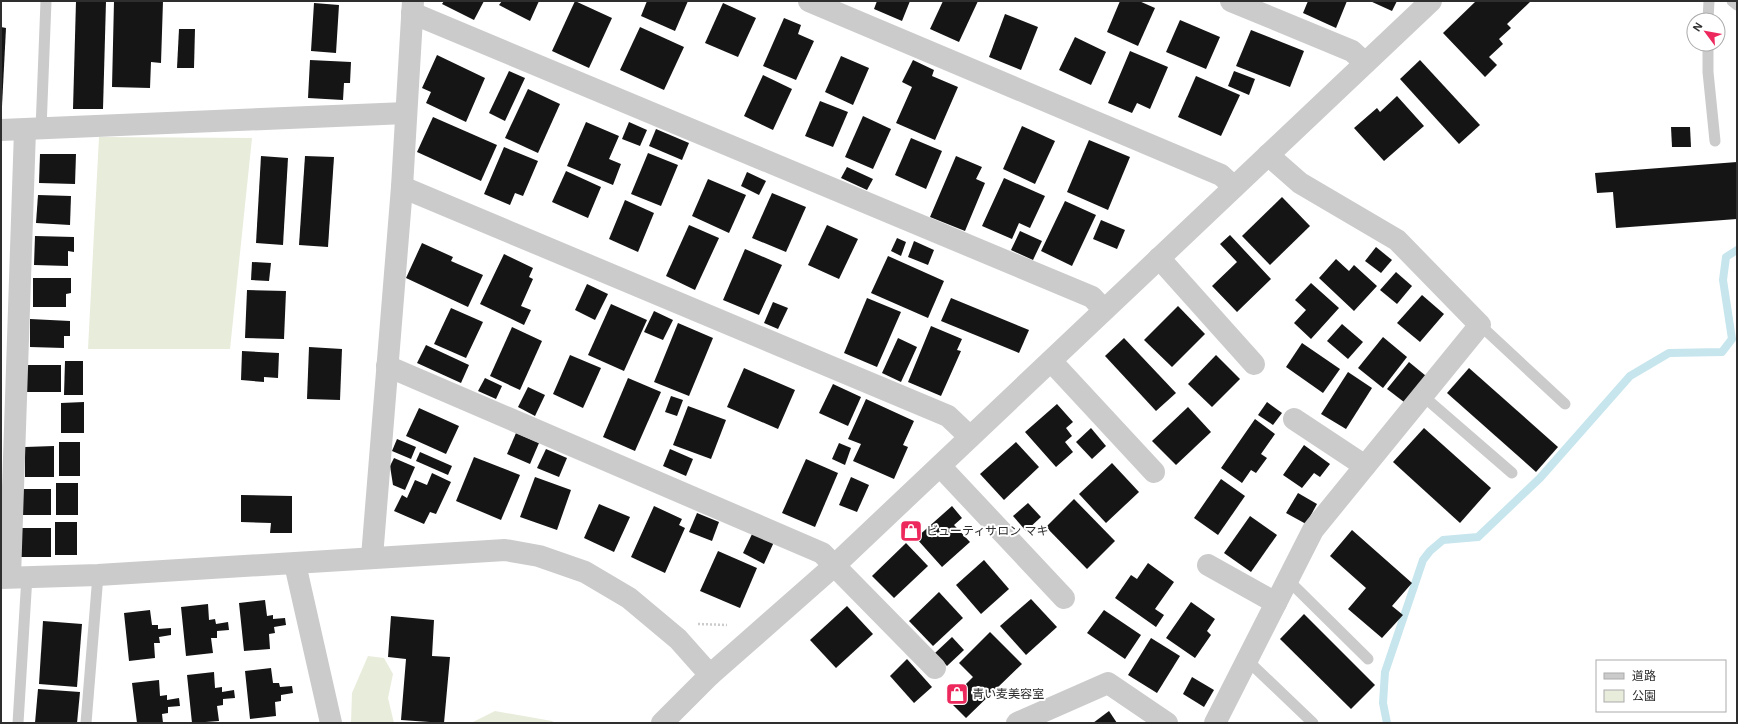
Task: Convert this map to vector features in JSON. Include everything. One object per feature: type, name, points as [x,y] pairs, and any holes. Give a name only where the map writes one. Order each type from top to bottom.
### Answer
[{"type":"street","points":[[809,1],[1221,175],[1234,187]]},
{"type":"street","points":[[1231,1],[1352,51],[1365,63]]},
{"type":"street","points":[[662,723],[710,675],[835,565],[1431,1]]},
{"type":"street","points":[[372,557],[402,187],[413,7],[1092,298],[1104,310]]},
{"type":"street","points":[[1,130],[406,113]]},
{"type":"street","points":[[33,129],[13,577],[98,575],[505,550],[539,556],[585,572],[629,598],[678,639],[710,675]]},
{"type":"street","points":[[1215,723],[1313,530],[1480,325],[1397,240],[1300,183],[1268,155]]},
{"type":"street","points":[[402,187],[948,416],[970,437]]},
{"type":"street","points":[[1159,258],[1254,364]]},
{"type":"street","points":[[1051,361],[1154,472]]},
{"type":"street","points":[[387,366],[822,553],[935,668]]},
{"type":"street","points":[[1294,419],[1365,466]]},
{"type":"street","points":[[940,466],[1064,598]]},
{"type":"street","points":[[295,564],[331,723]]},
{"type":"street","points":[[1208,565],[1276,604]]},
{"type":"street","points":[[1017,723],[1108,683],[1167,723]]},
{"type":"lane","points":[[33,129],[46,1]]},
{"type":"lane","points":[[1708,12],[1709,1]]},
{"type":"lane","points":[[1732,1],[1737,6]]},
{"type":"lane","points":[[1708,52],[1708,72],[1715,141]]},
{"type":"lane","points":[[1480,325],[1565,404]]},
{"type":"lane","points":[[1423,396],[1512,473]]},
{"type":"lane","points":[[86,723],[98,575]]},
{"type":"lane","points":[[13,577],[18,723]]},
{"type":"lane","points":[[1288,580],[1368,660]]},
{"type":"lane","points":[[1247,660],[1314,723]]},
{"type":"path","points":[[678,639],[694,623],[729,625]]},
{"type":"green space","points":[[99,137],[252,138],[230,349],[88,349]]},
{"type":"green space","points":[[368,656],[384,658],[393,674],[388,698],[394,723],[351,723],[352,693]]},
{"type":"green space","points":[[495,711],[552,721],[555,723],[471,723]]},
{"type":"building","points":[[76,1],[106,1],[103,109],[73,109]]},
{"type":"building","points":[[114,1],[163,1],[161,63],[151,62],[150,88],[112,87]]},
{"type":"building","points":[[444,1],[484,1],[474,20],[442,4]]},
{"type":"building","points":[[502,1],[539,1],[530,21],[499,5]]},
{"type":"building","points":[[575,1],[612,18],[589,68],[552,51]]},
{"type":"building","points":[[647,1],[688,1],[675,31],[641,16]]},
{"type":"building","points":[[877,1],[910,1],[902,21],[874,9]]},
{"type":"building","points":[[943,1],[978,1],[959,42],[930,29]]},
{"type":"building","points":[[1120,1],[1139,1],[1155,8],[1138,46],[1107,32]]},
{"type":"building","points":[[1308,1],[1347,1],[1336,28],[1303,13]]},
{"type":"building","points":[[1370,1],[1397,1],[1392,11]]},
{"type":"building","points":[[1476,1],[1531,1],[1507,24],[1511,28],[1499,39],[1503,44],[1489,57],[1497,65],[1485,77],[1443,33]]},
{"type":"building","points":[[314,3],[339,5],[336,53],[311,51]]},
{"type":"building","points":[[723,3],[756,18],[738,57],[705,43]]},
{"type":"building","points":[[1005,14],[1038,27],[1021,70],[989,57]]},
{"type":"building","points":[[784,18],[801,25],[798,34],[814,41],[796,80],[763,66]]},
{"type":"building","points":[[1180,20],[1220,37],[1206,69],[1166,52]]},
{"type":"building","points":[[1,27],[6,28],[2,106],[1,106]]},
{"type":"building","points":[[640,27],[684,47],[664,90],[620,70]]},
{"type":"building","points":[[179,29],[195,29],[194,68],[177,68]]},
{"type":"building","points":[[1251,30],[1304,51],[1290,87],[1236,66]]},
{"type":"building","points":[[1075,37],[1106,52],[1091,85],[1059,70]]},
{"type":"building","points":[[1130,51],[1168,67],[1150,109],[1137,103],[1132,113],[1108,103]]},
{"type":"building","points":[[437,55],[485,78],[466,122],[426,103],[431,92],[422,88]]},
{"type":"building","points":[[841,56],[869,68],[853,105],[825,92]]},
{"type":"building","points":[[310,60],[351,62],[350,83],[344,83],[343,100],[308,98]]},
{"type":"building","points":[[913,60],[934,70],[932,76],[958,87],[935,140],[896,123],[912,87],[902,82]]},
{"type":"building","points":[[1420,60],[1480,125],[1459,144],[1400,79]]},
{"type":"building","points":[[509,71],[525,78],[505,121],[489,113]]},
{"type":"building","points":[[1234,71],[1255,79],[1249,95],[1228,86]]},
{"type":"building","points":[[763,75],[792,89],[773,130],[744,116]]},
{"type":"building","points":[[1196,76],[1240,95],[1221,136],[1178,117]]},
{"type":"building","points":[[528,89],[560,104],[538,153],[505,138]]},
{"type":"building","points":[[1397,96],[1424,126],[1384,161],[1354,128],[1377,108],[1380,112]]},
{"type":"building","points":[[820,101],[848,112],[833,147],[805,136]]},
{"type":"building","points":[[863,116],[891,129],[873,169],[845,157]]},
{"type":"building","points":[[433,117],[497,145],[481,181],[417,152]]},
{"type":"building","points":[[586,122],[619,136],[609,159],[621,164],[613,185],[567,166]]},
{"type":"building","points":[[629,122],[647,130],[640,146],[622,139]]},
{"type":"building","points":[[1022,126],[1055,141],[1035,184],[1003,169]]},
{"type":"building","points":[[1671,127],[1690,127],[1691,147],[1672,147]]},
{"type":"building","points":[[656,129],[689,143],[682,160],[649,146]]},
{"type":"building","points":[[911,138],[942,151],[926,189],[895,175]]},
{"type":"building","points":[[1089,140],[1130,157],[1108,210],[1067,192]]},
{"type":"building","points":[[504,147],[538,161],[523,196],[515,193],[510,205],[484,194]]},
{"type":"building","points":[[648,153],[678,165],[661,206],[631,194]]},
{"type":"building","points":[[40,154],[76,154],[75,184],[39,183]]},
{"type":"building","points":[[261,156],[288,158],[283,245],[256,243]]},
{"type":"building","points":[[305,156],[334,157],[328,247],[299,245]]},
{"type":"building","points":[[956,156],[982,167],[976,179],[985,183],[965,231],[930,217]]},
{"type":"building","points":[[1737,162],[1737,219],[1616,228],[1613,192],[1597,193],[1595,173]]},
{"type":"building","points":[[847,167],[873,179],[867,190],[841,178]]},
{"type":"building","points":[[566,171],[601,187],[588,218],[552,202]]},
{"type":"building","points":[[747,172],[766,181],[759,195],[741,186]]},
{"type":"building","points":[[1004,178],[1045,196],[1030,228],[1019,223],[1012,239],[982,226]]},
{"type":"building","points":[[708,179],[746,195],[729,233],[692,216]]},
{"type":"building","points":[[772,193],[806,207],[786,252],[752,238]]},
{"type":"building","points":[[38,195],[71,196],[70,225],[36,223]]},
{"type":"building","points":[[1282,197],[1310,226],[1270,265],[1242,236]]},
{"type":"building","points":[[625,200],[654,213],[638,252],[609,239]]},
{"type":"building","points":[[1065,201],[1096,215],[1072,266],[1041,251]]},
{"type":"building","points":[[1101,220],[1125,230],[1117,249],[1093,239]]},
{"type":"building","points":[[689,225],[719,238],[695,290],[666,276]]},
{"type":"building","points":[[827,225],[858,239],[839,279],[808,265]]},
{"type":"building","points":[[1020,231],[1042,241],[1033,260],[1011,250]]},
{"type":"building","points":[[1230,235],[1271,279],[1237,312],[1212,286],[1237,262],[1220,244]]},
{"type":"building","points":[[35,236],[74,237],[74,252],[68,251],[68,266],[34,265]]},
{"type":"building","points":[[897,238],[906,242],[901,256],[891,251]]},
{"type":"building","points":[[914,241],[934,250],[928,265],[908,257]]},
{"type":"building","points":[[422,243],[453,257],[451,261],[483,275],[468,307],[406,278]]},
{"type":"building","points":[[1376,247],[1392,260],[1381,273],[1365,261]]},
{"type":"building","points":[[745,249],[782,265],[759,315],[723,300]]},
{"type":"building","points":[[504,254],[533,268],[529,277],[533,279],[521,306],[531,310],[524,325],[480,304]]},
{"type":"building","points":[[888,256],[944,281],[928,318],[871,293]]},
{"type":"building","points":[[1336,259],[1349,271],[1354,265],[1377,286],[1354,311],[1319,278]]},
{"type":"building","points":[[252,262],[271,263],[269,281],[251,280]]},
{"type":"building","points":[[1396,272],[1412,286],[1397,304],[1380,290]]},
{"type":"building","points":[[33,278],[71,278],[71,293],[66,294],[66,307],[33,307]]},
{"type":"building","points":[[1311,283],[1339,308],[1311,339],[1294,323],[1306,310],[1295,300]]},
{"type":"building","points":[[587,284],[608,294],[595,320],[575,310]]},
{"type":"building","points":[[247,290],[286,291],[284,339],[245,338]]},
{"type":"building","points":[[1422,295],[1444,314],[1420,342],[1397,323]]},
{"type":"building","points":[[867,298],[901,312],[877,367],[844,353]]},
{"type":"building","points":[[951,298],[1029,330],[1019,353],[941,321]]},
{"type":"building","points":[[773,302],[788,308],[778,329],[764,323]]},
{"type":"building","points":[[611,304],[647,320],[624,371],[588,355]]},
{"type":"building","points":[[1178,306],[1205,334],[1172,367],[1144,340]]},
{"type":"building","points":[[451,308],[483,322],[466,358],[434,344]]},
{"type":"building","points":[[654,311],[673,320],[663,340],[644,332]]},
{"type":"building","points":[[30,319],[70,321],[70,336],[64,336],[64,348],[30,347]]},
{"type":"building","points":[[678,323],[713,338],[689,396],[654,382]]},
{"type":"building","points":[[1342,324],[1363,342],[1348,359],[1327,341]]},
{"type":"building","points":[[931,326],[962,339],[957,350],[961,351],[941,396],[908,382]]},
{"type":"building","points":[[512,327],[542,341],[520,390],[490,376]]},
{"type":"building","points":[[1383,337],[1407,357],[1383,388],[1358,368]]},
{"type":"building","points":[[898,338],[917,347],[901,382],[882,373]]},
{"type":"building","points":[[1124,338],[1176,393],[1156,411],[1105,356]]},
{"type":"building","points":[[1302,343],[1340,369],[1323,393],[1286,367]]},
{"type":"building","points":[[426,345],[469,365],[461,383],[417,363]]},
{"type":"building","points":[[309,347],[342,349],[340,400],[307,399]]},
{"type":"building","points":[[242,351],[279,353],[278,378],[264,377],[264,382],[241,380]]},
{"type":"building","points":[[570,355],[601,368],[583,408],[553,394]]},
{"type":"building","points":[[1216,355],[1240,379],[1212,407],[1188,384]]},
{"type":"building","points":[[65,361],[83,361],[83,395],[64,395]]},
{"type":"building","points":[[1409,362],[1426,376],[1404,402],[1387,389]]},
{"type":"building","points":[[27,365],[61,365],[61,392],[27,392]]},
{"type":"building","points":[[744,368],[795,390],[778,429],[727,407]]},
{"type":"building","points":[[1469,368],[1558,447],[1536,472],[1447,393]]},
{"type":"building","points":[[1348,372],[1372,388],[1346,429],[1321,414]]},
{"type":"building","points":[[485,378],[502,386],[496,399],[478,391]]},
{"type":"building","points":[[628,378],[661,392],[635,451],[603,437]]},
{"type":"building","points":[[833,384],[861,397],[848,426],[819,413]]},
{"type":"building","points":[[528,387],[545,395],[535,416],[518,407]]},
{"type":"building","points":[[671,396],[683,400],[677,416],[665,412]]},
{"type":"building","points":[[866,399],[914,421],[903,445],[908,447],[894,479],[853,461],[861,444],[848,439]]},
{"type":"building","points":[[84,402],[84,433],[61,433],[61,403]]},
{"type":"building","points":[[1267,402],[1282,413],[1273,425],[1258,415]]},
{"type":"building","points":[[1057,404],[1073,422],[1066,428],[1072,436],[1065,442],[1073,452],[1056,467],[1025,432]]},
{"type":"building","points":[[688,406],[726,420],[711,459],[673,445]]},
{"type":"building","points":[[1188,407],[1211,432],[1176,465],[1152,441]]},
{"type":"building","points":[[419,408],[459,426],[446,454],[406,436]]},
{"type":"building","points":[[1255,419],[1275,434],[1261,454],[1267,458],[1256,473],[1251,470],[1242,483],[1221,468]]},
{"type":"building","points":[[1091,428],[1106,446],[1092,459],[1076,442]]},
{"type":"building","points":[[1424,428],[1491,488],[1460,523],[1393,462]]},
{"type":"building","points":[[516,433],[539,443],[530,464],[507,454]]},
{"type":"building","points":[[397,439],[416,447],[411,459],[392,451]]},
{"type":"building","points":[[59,442],[80,442],[80,476],[59,476]]},
{"type":"building","points":[[1016,442],[1039,467],[1004,500],[980,474]]},
{"type":"building","points":[[839,443],[851,448],[845,465],[832,459]]},
{"type":"building","points":[[1304,445],[1330,464],[1320,477],[1314,473],[1302,488],[1283,475]]},
{"type":"building","points":[[54,446],[54,477],[25,477],[25,447]]},
{"type":"building","points":[[546,449],[567,458],[559,477],[537,468]]},
{"type":"building","points":[[670,449],[693,459],[686,476],[663,466]]},
{"type":"building","points":[[420,452],[452,466],[448,475],[416,461]]},
{"type":"building","points":[[474,457],[520,475],[501,520],[456,501]]},
{"type":"building","points":[[394,458],[415,467],[405,490],[393,485],[390,466]]},
{"type":"building","points":[[806,459],[838,473],[815,527],[782,513]]},
{"type":"building","points":[[1112,463],[1139,492],[1106,523],[1079,494]]},
{"type":"building","points":[[432,473],[451,482],[436,514],[430,512],[424,524],[394,511],[402,495],[407,498],[415,480],[427,485]]},
{"type":"building","points":[[535,477],[571,490],[557,530],[520,517]]},
{"type":"building","points":[[851,477],[869,485],[857,512],[839,505]]},
{"type":"building","points":[[1221,479],[1245,496],[1218,535],[1194,518]]},
{"type":"building","points":[[56,483],[78,483],[78,515],[56,515]]},
{"type":"building","points":[[21,489],[51,489],[51,515],[21,515]]},
{"type":"building","points":[[1298,493],[1317,504],[1306,524],[1286,513]]},
{"type":"building","points":[[241,495],[292,496],[292,533],[270,533],[271,523],[241,522]]},
{"type":"building","points":[[1074,499],[1115,541],[1087,569],[1046,527]]},
{"type":"building","points":[[1028,503],[1041,517],[1026,531],[1013,516]]},
{"type":"building","points":[[599,504],[630,517],[614,552],[584,538]]},
{"type":"building","points":[[654,506],[682,519],[679,525],[685,528],[665,573],[631,557]]},
{"type":"building","points":[[952,506],[962,518],[954,525],[970,542],[942,567],[916,538]]},
{"type":"building","points":[[697,513],[719,522],[712,541],[689,532]]},
{"type":"building","points":[[1250,516],[1277,535],[1251,572],[1224,553]]},
{"type":"building","points":[[55,522],[77,522],[77,555],[55,555]]},
{"type":"building","points":[[20,528],[51,528],[51,557],[20,557]]},
{"type":"building","points":[[1352,530],[1412,583],[1392,606],[1403,615],[1382,638],[1348,609],[1366,588],[1330,556]]},
{"type":"building","points":[[753,532],[774,542],[764,564],[743,553]]},
{"type":"building","points":[[906,543],[928,566],[894,598],[872,576]]},
{"type":"building","points":[[718,551],[757,568],[740,608],[700,591]]},
{"type":"building","points":[[984,560],[1009,589],[981,614],[956,585]]},
{"type":"building","points":[[1148,563],[1174,582],[1155,609],[1164,615],[1156,627],[1115,598],[1131,575],[1137,579]]},
{"type":"building","points":[[939,592],[963,618],[933,646],[909,621]]},
{"type":"building","points":[[1031,599],[1057,627],[1026,655],[1000,626]]},
{"type":"building","points":[[265,600],[267,616],[273,615],[273,619],[285,618],[286,625],[274,627],[275,633],[269,634],[270,649],[244,651],[239,603]]},
{"type":"building","points":[[1191,602],[1215,619],[1207,631],[1211,635],[1195,658],[1166,638]]},
{"type":"building","points":[[208,604],[209,620],[215,619],[216,624],[228,622],[229,630],[217,631],[217,638],[211,638],[213,653],[186,656],[181,607]]},
{"type":"building","points":[[847,606],[873,634],[836,668],[810,640]]},
{"type":"building","points":[[150,610],[152,625],[158,625],[158,629],[171,628],[171,635],[159,637],[160,643],[154,643],[155,658],[129,661],[124,613]]},
{"type":"building","points":[[1104,610],[1141,635],[1125,659],[1087,633]]},
{"type":"building","points":[[1304,614],[1375,685],[1351,709],[1280,639]]},
{"type":"building","points":[[391,616],[434,620],[432,656],[450,657],[444,723],[401,720],[406,659],[388,657]]},
{"type":"building","points":[[43,621],[82,624],[77,687],[39,684]]},
{"type":"building","points":[[990,632],[1022,664],[966,718],[949,701],[973,677],[959,663]]},
{"type":"building","points":[[952,637],[964,650],[947,666],[935,653]]},
{"type":"building","points":[[1151,638],[1180,656],[1157,693],[1128,675]]},
{"type":"building","points":[[907,659],[932,687],[914,703],[890,676]]},
{"type":"building","points":[[271,668],[273,683],[279,683],[280,687],[292,686],[293,693],[281,695],[281,701],[275,702],[276,716],[250,719],[245,671]]},
{"type":"building","points":[[214,672],[215,688],[222,687],[222,692],[234,690],[235,698],[223,699],[223,705],[217,706],[219,721],[192,723],[187,675]]},
{"type":"building","points":[[1192,677],[1214,690],[1204,707],[1183,694]]},
{"type":"building","points":[[159,680],[160,696],[167,695],[167,700],[179,698],[180,706],[168,707],[168,713],[162,714],[163,723],[137,723],[132,683]]},
{"type":"building","points":[[38,689],[80,692],[77,723],[35,723]]},
{"type":"building","points":[[1109,711],[1117,723],[1093,723]]},
{"type":"waterway","points":[[1387,723],[1383,703],[1385,672],[1423,560],[1430,551],[1443,540],[1478,537],[1540,478],[1630,376],[1669,353],[1722,352],[1732,339],[1723,280],[1726,257],[1737,250]]},
{"type":"place","name":"ビューティサロン マキ","points":[[911,531]]},
{"type":"place","name":"青い麦美容室","points":[[957,694]]}]
